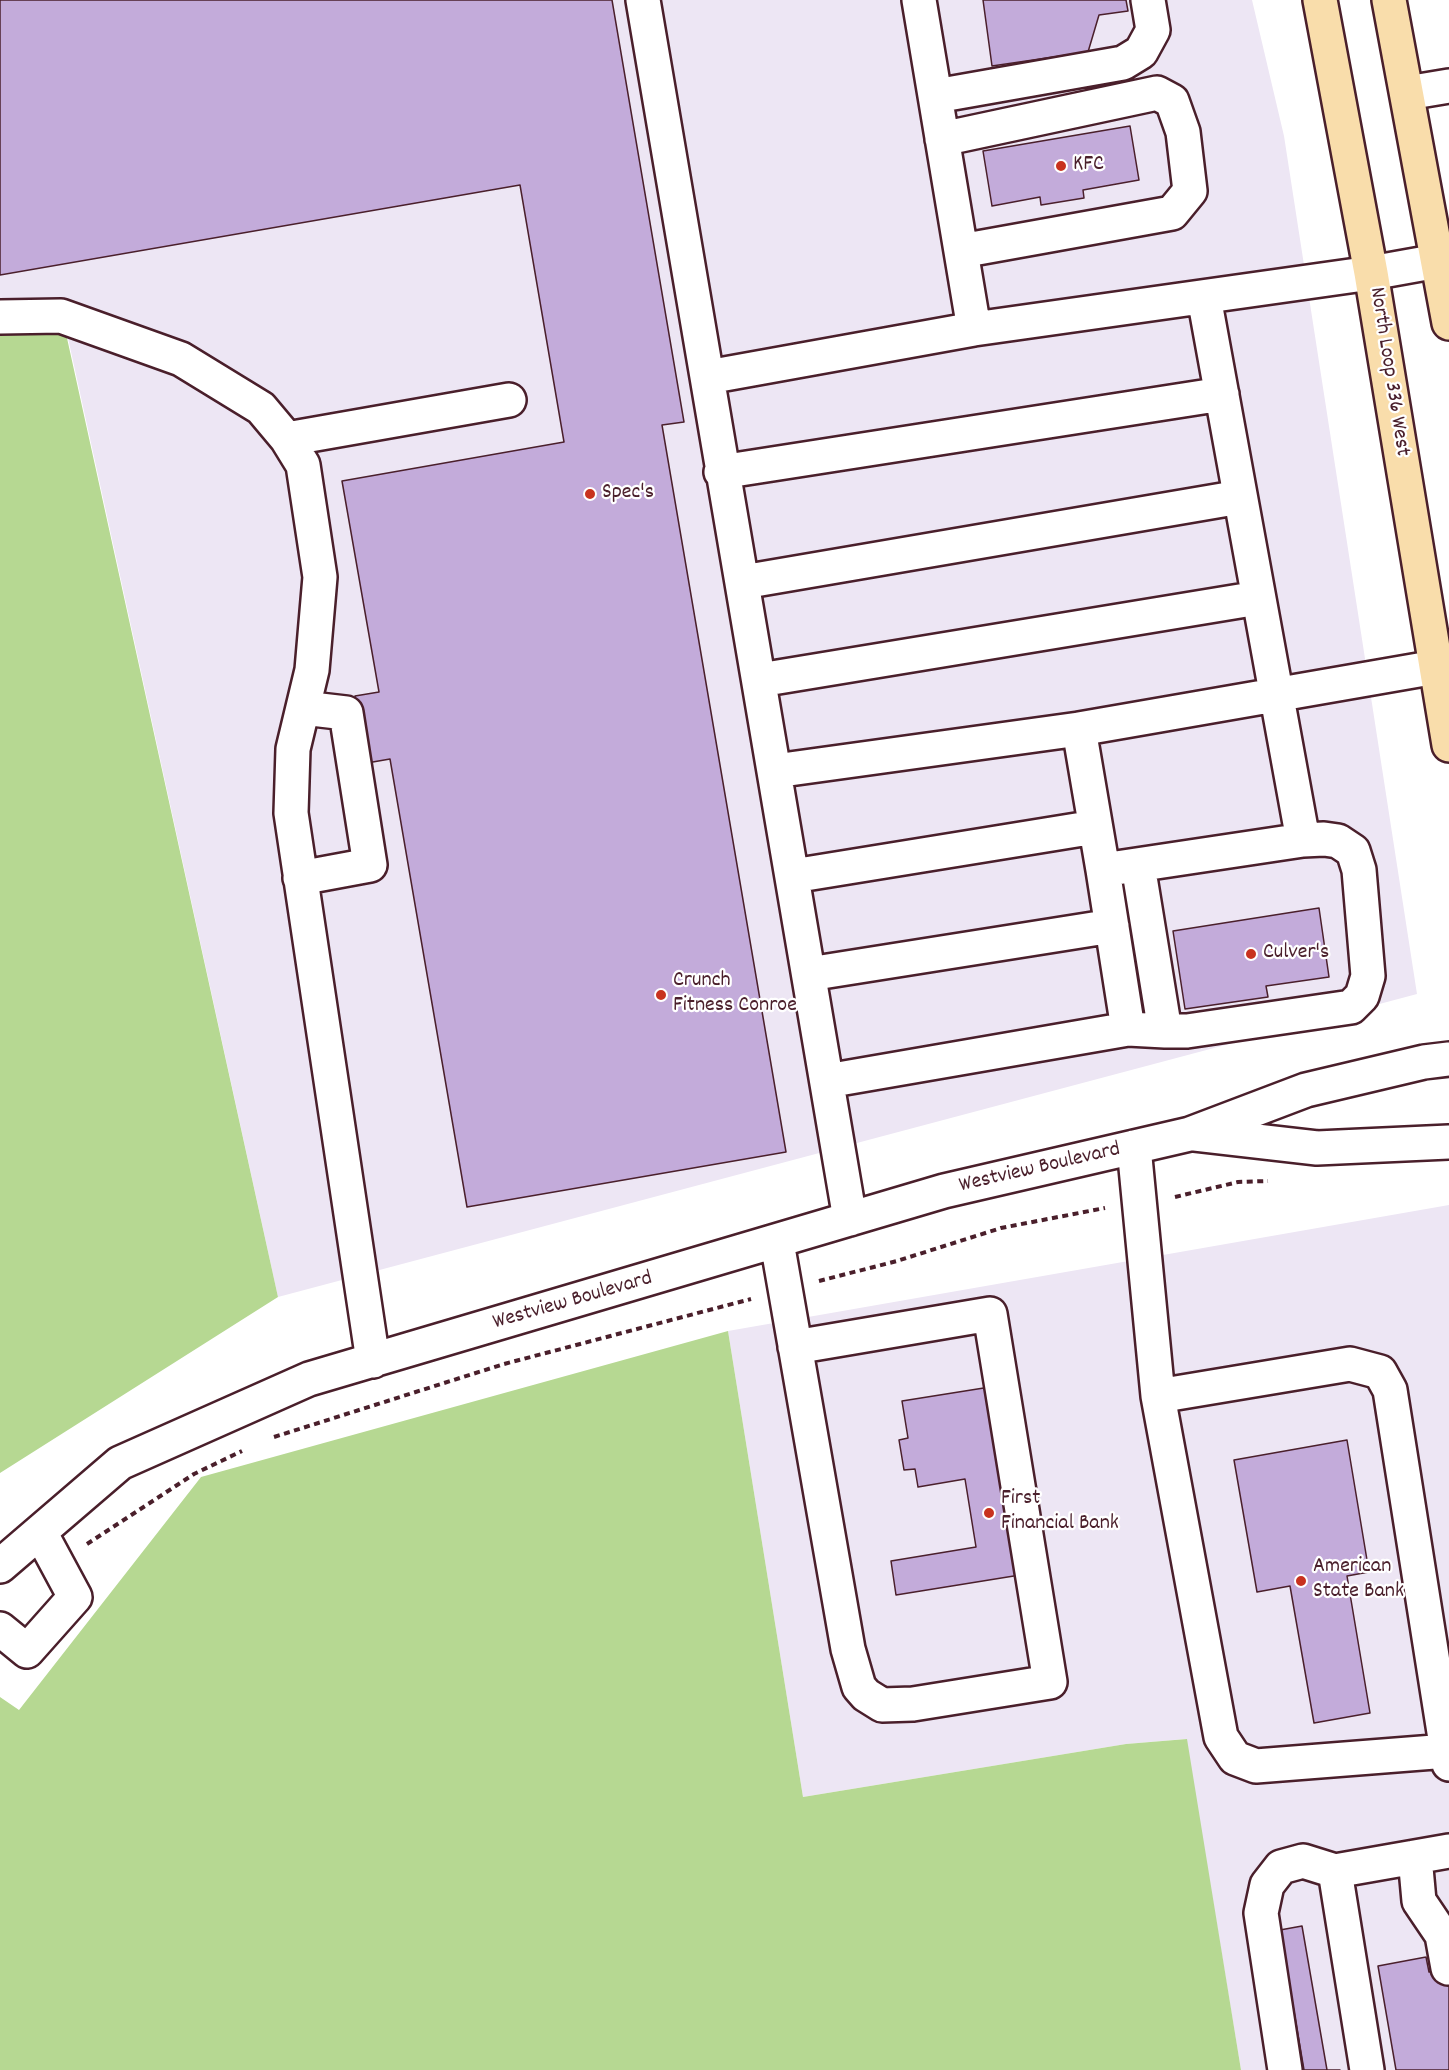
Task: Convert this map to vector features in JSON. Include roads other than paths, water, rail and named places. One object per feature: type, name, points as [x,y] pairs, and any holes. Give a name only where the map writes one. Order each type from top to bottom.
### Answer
[{"type":"main road","name":"North Loop 336 West","points":[[1320,0],[1371,273],[1449,746]]},
{"type":"main road","points":[[1389,0],[1444,260],[1449,323]]},
{"type":"street","points":[[643,0],[708,377],[721,472],[760,680],[850,1219]]},
{"type":"street","points":[[919,0],[974,329]]},
{"type":"street","points":[[936,96],[1123,63],[1141,52],[1153,30],[1148,0]]},
{"type":"street","points":[[1407,93],[1449,86]]},
{"type":"street","points":[[942,139],[1157,93],[1172,101],[1183,132],[1190,191],[1172,213],[961,251]]},
{"type":"street","points":[[708,377],[974,329],[1371,273],[1444,260]]},
{"type":"street","points":[[1204,297],[1303,840]]},
{"type":"street","points":[[0,317],[61,316],[181,359],[261,408],[287,439],[303,465],[320,577],[312,670],[293,749],[291,813],[373,1360]]},
{"type":"street","points":[[721,472],[1222,394]]},
{"type":"street","points":[[287,439],[509,400]]},
{"type":"street","points":[[743,582],[1240,497]]},
{"type":"street","points":[[760,680],[1258,598]]},
{"type":"street","points":[[775,771],[1079,729],[1276,697],[1436,667]]},
{"type":"street","points":[[300,878],[370,865],[346,713],[303,708]]},
{"type":"street","points":[[1079,729],[1128,1029]]},
{"type":"street","points":[[793,876],[1095,827]]},
{"type":"street","points":[[827,1081],[1128,1029],[1187,1031],[1351,1007],[1362,996],[1368,976],[1359,870],[1353,851],[1338,841],[1303,840],[1103,870]]},
{"type":"street","points":[[1138,865],[1165,1031]]},
{"type":"street","points":[[809,974],[1112,926]]},
{"type":"street","name":"Westview Boulevard","points":[[0,1566],[120,1462],[309,1379],[944,1191],[1190,1134],[1306,1090],[1424,1062],[1449,1059]]},
{"type":"street","name":"Westview Boulevard","points":[[1190,1134],[1317,1148],[1449,1142]]},
{"type":"street","points":[[1134,1147],[1158,1396],[1221,1737],[1235,1758],[1256,1766],[1448,1758],[1390,1390],[1380,1372],[1350,1364],[1158,1396]]},
{"type":"street","points":[[777,1242],[795,1347],[848,1649],[859,1687],[866,1695],[882,1705],[913,1704],[1050,1682],[990,1314],[795,1347]]},
{"type":"street","points":[[0,1629],[27,1651],[75,1597],[40,1532]]},
{"type":"street","points":[[1285,2070],[1261,1913],[1267,1885],[1281,1867],[1304,1861],[1335,1871],[1449,1851]]},
{"type":"street","points":[[1415,1857],[1419,1901],[1442,1935],[1448,1968]]},
{"type":"street","points":[[1335,1871],[1367,2070]]},
{"type":"place","name":"KFC","points":[[1061,166]]},
{"type":"place","name":"Spec's","points":[[590,494]]},
{"type":"place","name":"Culver's","points":[[1251,954]]},
{"type":"place","name":"Crunch Fitness Conroe","points":[[661,995]]},
{"type":"place","name":"First Financial Bank","points":[[989,1513]]},
{"type":"place","name":"American State Bank","points":[[1301,1581]]}]
